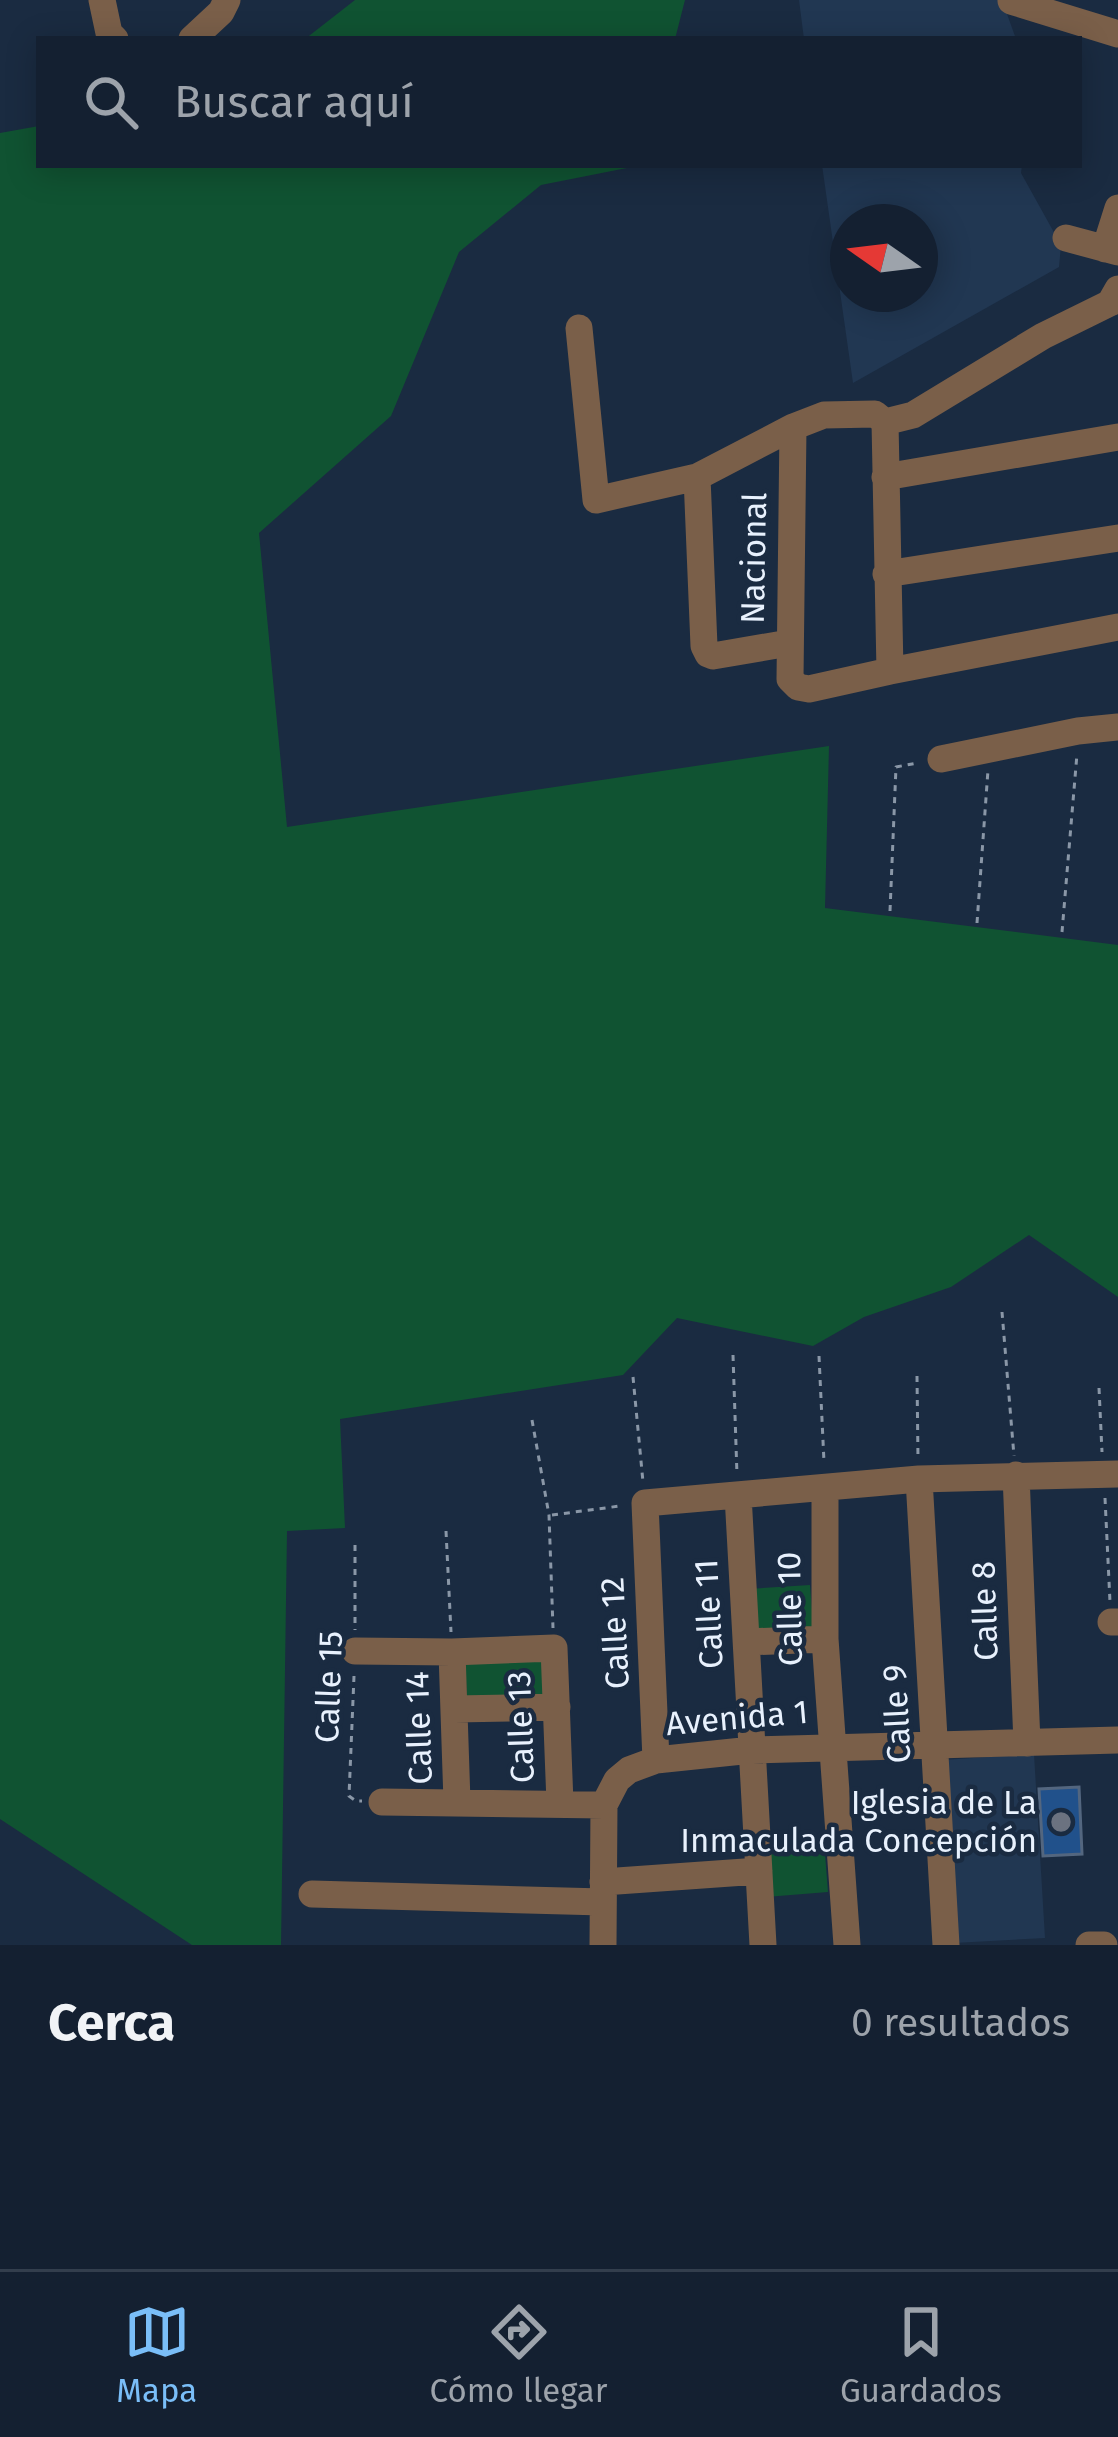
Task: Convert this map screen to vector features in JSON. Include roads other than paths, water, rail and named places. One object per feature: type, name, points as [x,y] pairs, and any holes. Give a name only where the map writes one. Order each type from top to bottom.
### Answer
[{"type":"street","points":[[102,0],[112,36]]},
{"type":"street","points":[[195,36],[227,0]]},
{"type":"street","points":[[1011,1],[1118,34]]},
{"type":"street","points":[[1066,238],[1112,251],[1118,208]]},
{"type":"street","points":[[885,422],[913,415],[1043,336],[1111,303],[1118,289]]},
{"type":"street","points":[[578,328],[596,500],[697,477],[824,415],[875,414],[885,422]]},
{"type":"street","points":[[885,422],[890,670],[1118,627]]},
{"type":"street","name":"Nacional","points":[[793,427],[790,679],[809,689],[890,670]]},
{"type":"street","points":[[885,476],[1118,437]]},
{"type":"street","points":[[697,477],[704,646],[713,656],[788,643]]},
{"type":"street","points":[[886,574],[1118,538]]},
{"type":"street","points":[[941,759],[1118,727]]},
{"type":"street","points":[[738,1495],[919,1479],[1111,1474]]},
{"type":"street","name":"Calle 8","points":[[1016,1475],[1027,1743]]},
{"type":"street","name":"Calle 9","points":[[919,1479],[946,1945]]},
{"type":"street","name":"Calle 10","points":[[825,1488],[825,1639],[847,1945]]},
{"type":"street","name":"Calle 12","points":[[656,1760],[644,1503],[738,1495]]},
{"type":"street","name":"Calle 11","points":[[738,1495],[763,1945]]},
{"type":"street","points":[[747,1642],[825,1639]]},
{"type":"street","name":"Calle 13","points":[[452,1652],[554,1648],[560,1803]]},
{"type":"street","points":[[355,1651],[452,1652]]},
{"type":"street","name":"Calle 14","points":[[452,1652],[458,1802]]},
{"type":"street","points":[[455,1709],[557,1706]]},
{"type":"street","name":"Avenida 1","points":[[604,1805],[617,1780],[656,1760],[752,1750],[1118,1740]]},
{"type":"street","points":[[382,1802],[604,1805],[603,1945]]},
{"type":"street","points":[[313,1894],[603,1892],[759,1871]]},
{"type":"street","points":[[1089,1945],[1104,1945]]},
{"type":"place","name":"Iglesia de La Inmaculada Concepción","points":[[1061,1822]]}]
